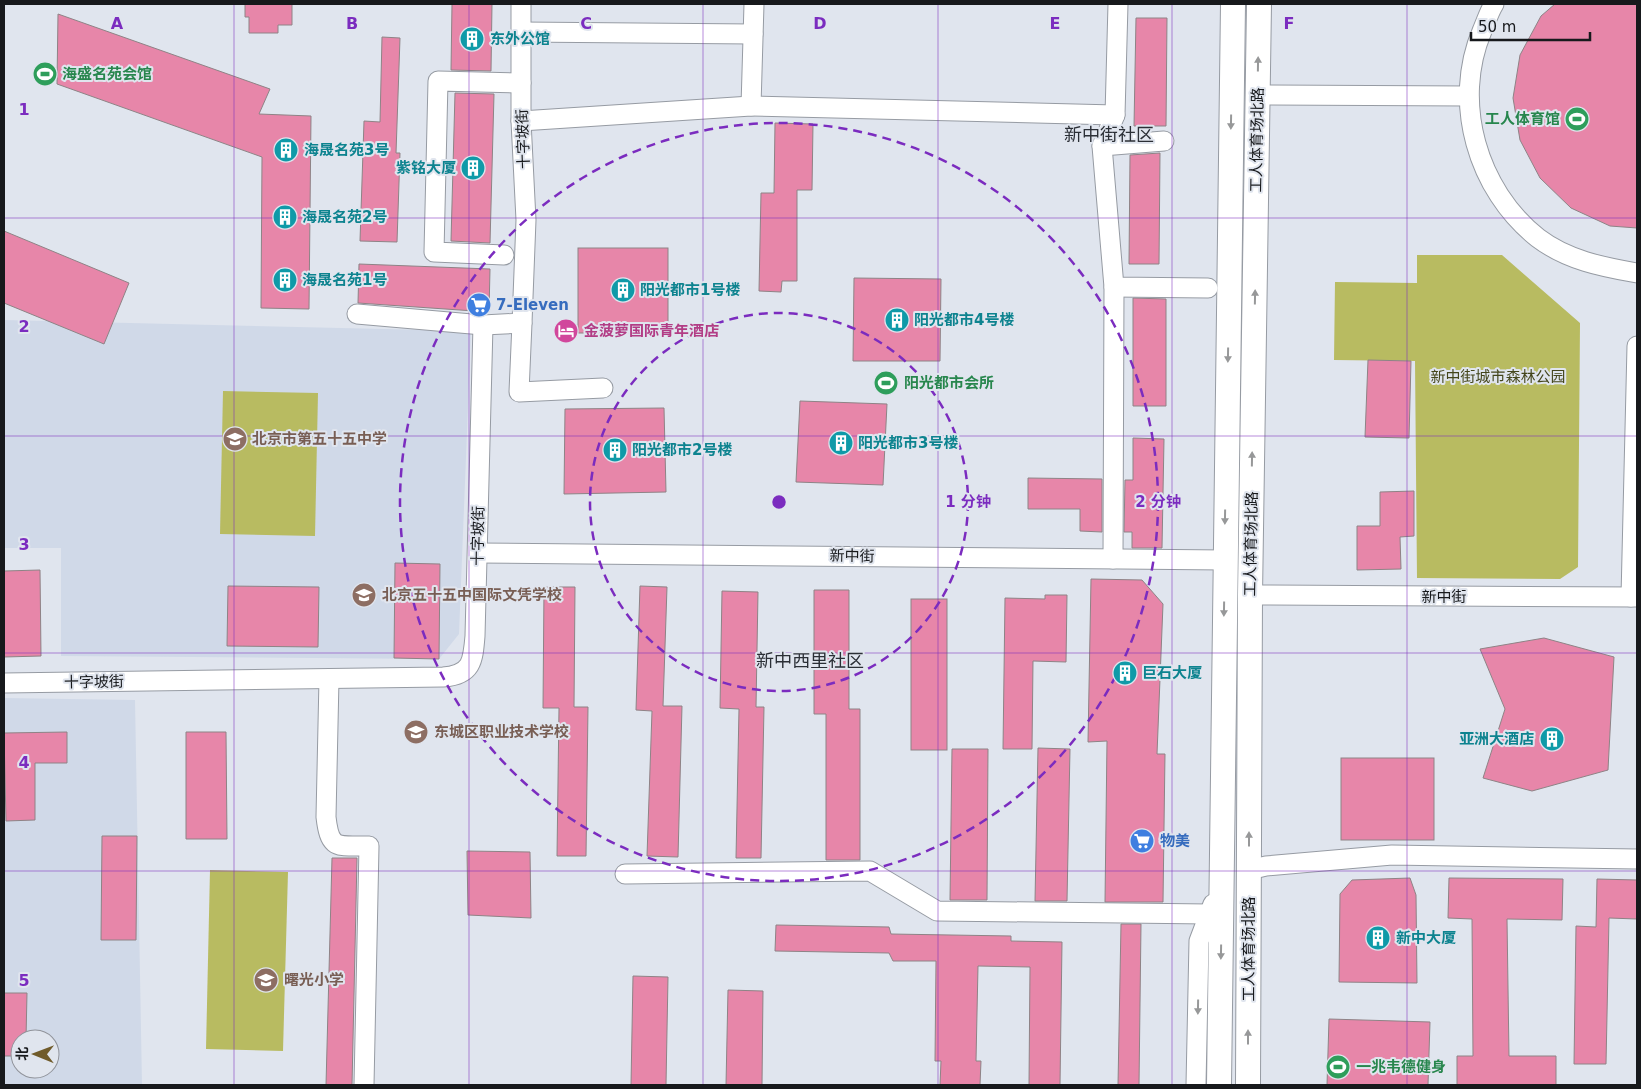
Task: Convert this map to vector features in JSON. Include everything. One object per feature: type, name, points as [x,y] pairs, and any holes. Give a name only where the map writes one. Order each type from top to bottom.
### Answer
[{"type":"main road","name":"工人体育场北路","points":[[1219,1085],[1233,4]]},
{"type":"main road","name":"工人体育场北路","points":[[1248,1085],[1250,596],[1259,4]]},
{"type":"street","name":"十字坡街","points":[[521,4],[521,121],[526,220],[519,392],[603,388]]},
{"type":"street","points":[[751,106],[754,4]]},
{"type":"street","points":[[1113,559],[1114,288],[1102,146],[1115,115],[1118,4]]},
{"type":"street","points":[[1494,4],[1474,50],[1468,96],[1476,150],[1500,199],[1538,238],[1586,264],[1637,273]]},
{"type":"street","points":[[521,32],[753,34]]},
{"type":"street","points":[[504,255],[434,252],[438,81],[521,83]]},
{"type":"street","points":[[1258,95],[1468,96]]},
{"type":"street","points":[[521,121],[751,106],[1115,115]]},
{"type":"street","points":[[1102,146],[1164,141]]},
{"type":"street","points":[[1114,288],[1208,288]]},
{"type":"street","points":[[357,314],[483,325],[522,324]]},
{"type":"street","name":"十字坡街","points":[[4,683],[458,676],[466,669],[473,658],[478,553],[483,325]]},
{"type":"street","points":[[1634,597],[1637,346]]},
{"type":"street","name":"新中街","points":[[478,553],[1225,560]]},
{"type":"street","name":"新中街","points":[[1250,596],[1634,597]]},
{"type":"street","points":[[329,679],[326,817],[328,837],[340,845],[369,846],[364,1085]]},
{"type":"street","points":[[1249,870],[1266,866],[1392,855],[1637,859]]},
{"type":"street","points":[[625,874],[870,871],[937,911],[1209,914]]},
{"type":"street","name":"工人体育场北路","points":[[1196,1085],[1199,941],[1221,882]]},
{"type":"shaded area","name":"北京市第五十五中学","points":[[4,320],[471,331],[459,634],[439,659],[61,656],[61,548],[4,548]]},
{"type":"shaded area","points":[[4,698],[135,700],[142,1085],[4,1085]]},
{"type":"green space","name":"新中街城市森林公园","points":[[1417,255],[1502,255],[1580,323],[1578,567],[1560,579],[1417,578],[1415,361],[1334,360],[1335,282],[1417,283]]},
{"type":"green space","points":[[223,391],[318,393],[315,536],[220,534]]},
{"type":"green space","points":[[210,870],[288,872],[283,1051],[206,1049]]},
{"type":"building","points":[[245,4],[292,4],[292,25],[278,25],[278,33],[249,33],[249,17],[245,17]]},
{"type":"building","name":"东外公馆","points":[[452,4],[492,4],[491,71],[451,70]]},
{"type":"building","name":"工人体育馆","points":[[1555,4],[1637,4],[1637,228],[1610,226],[1571,208],[1540,178],[1520,140],[1513,98],[1520,55],[1541,16]]},
{"type":"building","points":[[58,14],[270,89],[259,114],[311,116],[309,309],[261,308],[262,157],[57,84]]},
{"type":"building","points":[[1136,18],[1167,18],[1166,126],[1134,126]]},
{"type":"building","points":[[382,37],[400,38],[396,153],[400,153],[397,242],[360,241],[364,121],[380,122]]},
{"type":"building","name":"紫铭大厦","points":[[455,93],[494,94],[490,243],[451,241]]},
{"type":"building","points":[[775,123],[813,124],[812,190],[797,190],[797,281],[782,281],[781,292],[759,291],[761,193],[774,193]]},
{"type":"building","points":[[1160,153],[1159,264],[1129,264],[1130,155]]},
{"type":"building","points":[[4,231],[129,283],[104,344],[4,303]]},
{"type":"building","name":"阳光都市1号楼","points":[[578,248],[668,248],[668,333],[578,333]]},
{"type":"building","points":[[359,264],[490,269],[489,312],[358,303]]},
{"type":"building","name":"阳光都市4号楼","points":[[854,278],[941,279],[940,361],[853,361]]},
{"type":"building","points":[[1133,298],[1166,299],[1166,406],[1133,406]]},
{"type":"building","points":[[1368,360],[1411,361],[1409,438],[1365,437]]},
{"type":"building","name":"阳光都市3号楼","points":[[800,401],[887,404],[883,485],[796,482]]},
{"type":"building","name":"阳光都市2号楼","points":[[664,408],[666,492],[564,494],[565,409]]},
{"type":"building","points":[[1133,438],[1164,439],[1162,548],[1132,548],[1132,532],[1124,532],[1125,480],[1133,480]]},
{"type":"building","points":[[1028,478],[1102,479],[1102,532],[1080,531],[1080,509],[1028,509]]},
{"type":"building","points":[[1414,491],[1414,536],[1400,537],[1401,569],[1357,570],[1357,526],[1380,526],[1380,492]]},
{"type":"building","points":[[395,563],[440,564],[439,659],[394,658]]},
{"type":"building","points":[[40,570],[41,656],[4,657],[4,571]]},
{"type":"building","points":[[1091,579],[1142,580],[1163,604],[1157,754],[1165,754],[1163,902],[1105,902],[1107,741],[1088,742]]},
{"type":"building","points":[[228,586],[319,587],[318,647],[227,646]]},
{"type":"building","points":[[640,586],[667,587],[663,706],[682,706],[678,857],[647,856],[652,711],[636,710]]},
{"type":"building","points":[[544,587],[575,587],[574,707],[588,707],[586,856],[557,856],[559,708],[543,708]]},
{"type":"building","points":[[814,590],[849,590],[849,709],[860,709],[860,860],[826,860],[826,714],[814,714]]},
{"type":"building","points":[[722,591],[758,592],[756,707],[764,707],[761,858],[736,858],[739,709],[720,708]]},
{"type":"building","points":[[1045,595],[1067,595],[1066,662],[1033,661],[1032,749],[1003,749],[1005,598],[1045,599]]},
{"type":"building","points":[[911,599],[947,599],[947,750],[911,750]]},
{"type":"building","name":"亚洲大酒店","points":[[1544,638],[1614,657],[1608,770],[1532,791],[1483,778],[1505,709],[1480,649]]},
{"type":"building","points":[[67,732],[67,763],[35,763],[35,820],[6,821],[4,733]]},
{"type":"building","points":[[186,732],[226,732],[227,839],[186,839]]},
{"type":"building","points":[[1038,748],[1070,749],[1067,901],[1035,901]]},
{"type":"building","points":[[952,749],[988,749],[987,900],[950,900]]},
{"type":"building","points":[[1341,758],[1434,758],[1434,840],[1341,840]]},
{"type":"building","points":[[102,836],[137,836],[136,940],[101,940]]},
{"type":"building","points":[[467,851],[530,852],[531,918],[468,915]]},
{"type":"building","points":[[332,858],[357,858],[352,1085],[326,1085]]},
{"type":"building","name":"新中大厦","points":[[1410,878],[1416,895],[1417,983],[1339,982],[1340,894],[1352,880]]},
{"type":"building","points":[[1449,878],[1563,879],[1562,920],[1507,919],[1509,1056],[1556,1056],[1556,1085],[1457,1085],[1457,1056],[1473,1056],[1472,919],[1448,918]]},
{"type":"building","points":[[1597,879],[1637,880],[1637,919],[1609,918],[1606,1064],[1574,1064],[1576,926],[1596,927]]},
{"type":"building","points":[[1121,924],[1141,924],[1139,1085],[1118,1085]]},
{"type":"building","points":[[776,925],[889,927],[891,934],[1011,936],[1011,941],[1062,942],[1060,1085],[1029,1085],[1030,967],[978,966],[976,1061],[981,1061],[980,1085],[940,1085],[941,1061],[935,1061],[936,961],[893,961],[889,953],[775,951]]},
{"type":"building","points":[[633,976],[668,977],[666,1085],[631,1085]]},
{"type":"building","points":[[728,990],[763,991],[762,1085],[726,1085]]},
{"type":"building","points":[[4,993],[27,993],[26,1029],[10,1029],[10,1056],[4,1056]]},
{"type":"building","points":[[1329,1019],[1430,1022],[1428,1085],[1327,1085]]},
{"type":"place","name":"东外公馆","points":[[472,39]]},
{"type":"place","name":"海盛名苑会馆","points":[[45,74]]},
{"type":"place","name":"工人体育馆","points":[[1577,119]]},
{"type":"place","name":"海晟名苑3号","points":[[286,150]]},
{"type":"place","name":"紫铭大厦","points":[[473,168]]},
{"type":"place","name":"海晟名苑2号","points":[[285,217]]},
{"type":"place","name":"海晟名苑1号","points":[[285,280]]},
{"type":"place","name":"阳光都市1号楼","points":[[623,290]]},
{"type":"place","name":"7-Eleven","points":[[479,305]]},
{"type":"place","name":"阳光都市4号楼","points":[[897,320]]},
{"type":"place","name":"金菠萝国际青年酒店","points":[[566,331]]},
{"type":"place","name":"阳光都市会所","points":[[886,383]]},
{"type":"place","name":"北京市第五十五中学","points":[[235,439]]},
{"type":"place","name":"阳光都市3号楼","points":[[841,443]]},
{"type":"place","name":"阳光都市2号楼","points":[[615,450]]},
{"type":"place","name":"北京五十五中国际文凭学校","points":[[364,595]]},
{"type":"place","name":"巨石大厦","points":[[1125,673]]},
{"type":"place","name":"东城区职业技术学校","points":[[416,732]]},
{"type":"place","name":"亚洲大酒店","points":[[1552,739]]},
{"type":"place","name":"物美","points":[[1142,841]]},
{"type":"place","name":"新中大厦","points":[[1378,938]]},
{"type":"place","name":"曙光小学","points":[[266,980]]},
{"type":"place","name":"一兆韦德健身","points":[[1338,1067]]},
{"type":"district","name":"新中街社区","points":[[1109,135]]},
{"type":"district","name":"新中西里社区","points":[[810,661]]}]
